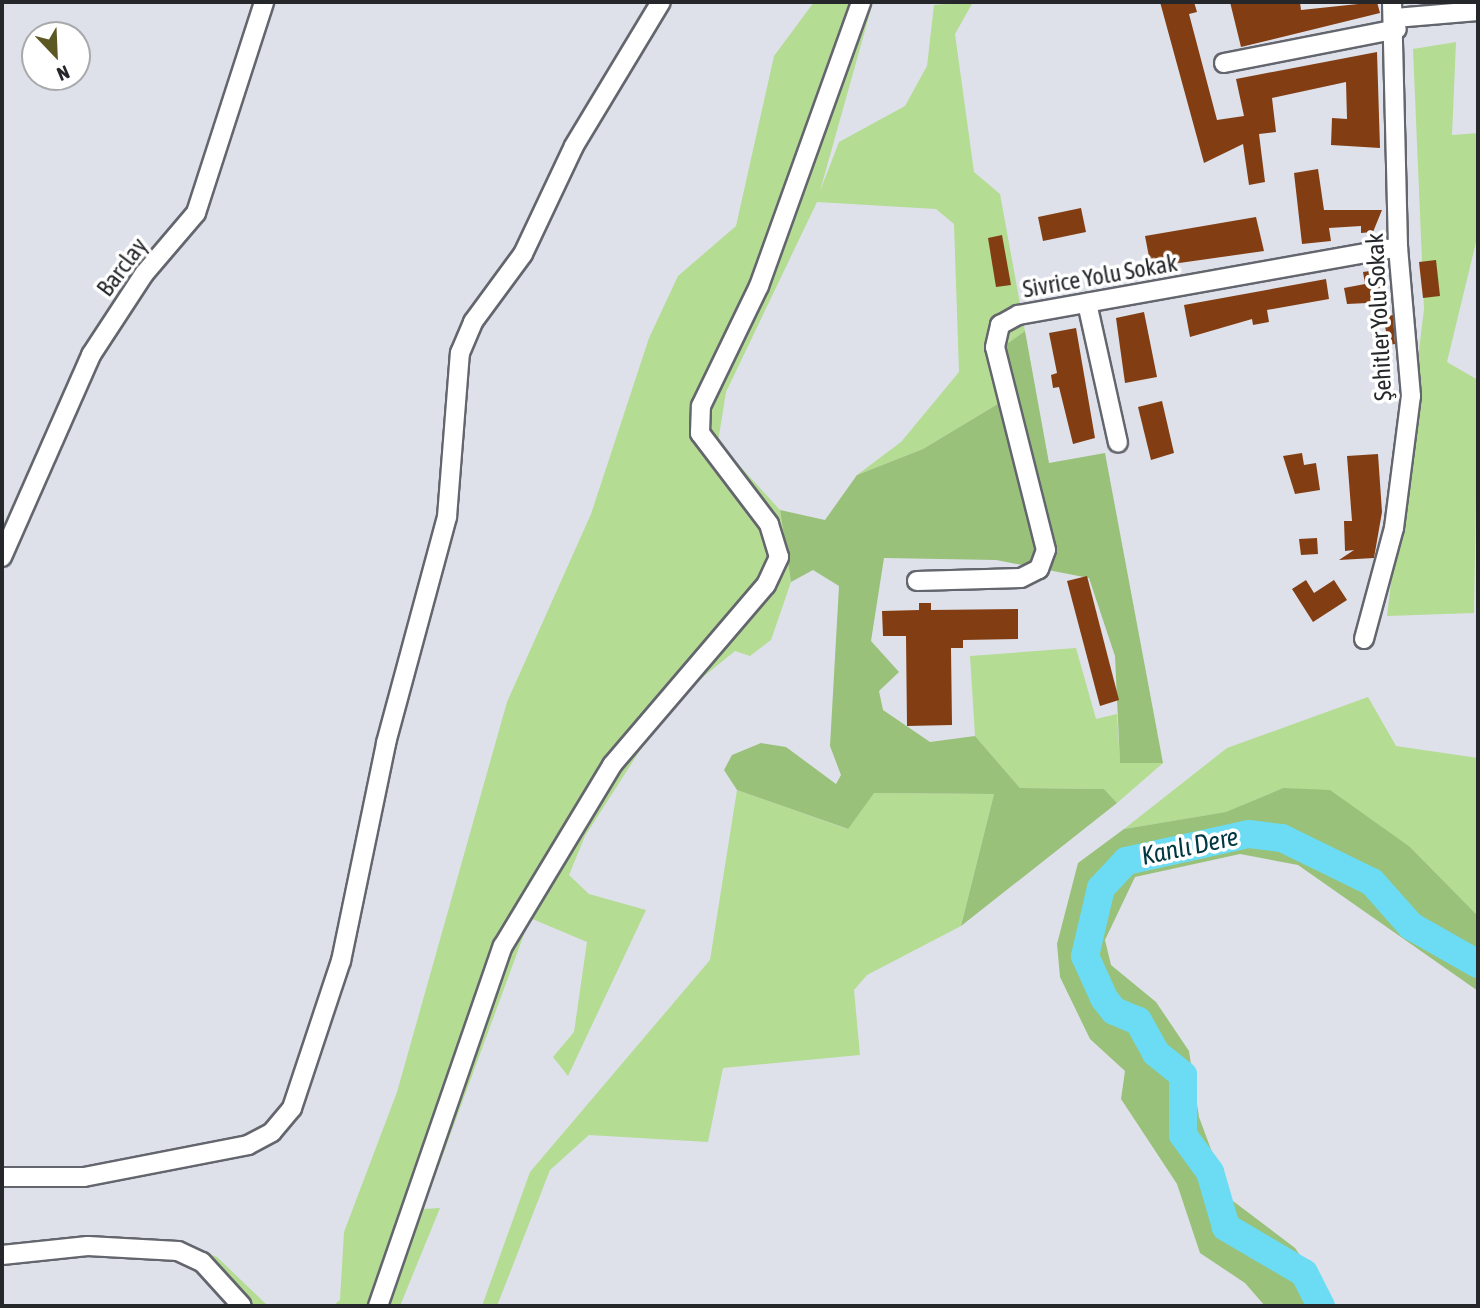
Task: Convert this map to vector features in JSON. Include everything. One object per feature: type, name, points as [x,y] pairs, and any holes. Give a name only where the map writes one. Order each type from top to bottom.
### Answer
[{"type":"street","name":"Barclay","points":[[2,557],[91,355],[144,274],[196,214],[264,2]]},
{"type":"street","points":[[2,1177],[84,1177],[248,1145],[272,1132],[292,1108],[341,961],[386,743],[444,528],[460,353],[473,322],[523,254],[574,146],[661,2]]},
{"type":"street","points":[[378,1306],[503,946],[612,765],[766,585],[779,556],[769,524],[700,433],[701,407],[759,286],[861,2]]},
{"type":"street","points":[[1224,63],[1394,16],[1478,11]]},
{"type":"street","name":"Şehitler Yolu Sokak","points":[[1364,639],[1394,528],[1411,396],[1398,247],[1394,16]]},
{"type":"street","name":"Sivrice Yolu Sokak","points":[[917,580],[1021,578],[1039,569],[1046,550],[995,347],[1000,325],[1018,316],[1398,247]]},
{"type":"street","points":[[1087,303],[1118,443]]},
{"type":"street","points":[[2,1255],[88,1246],[178,1251],[202,1262],[242,1306]]},
{"type":"green space","points":[[814,2],[873,2],[820,191],[839,142],[905,106],[927,66],[934,5],[973,2],[955,34],[974,172],[1000,194],[1025,331],[1004,346],[1001,402],[923,449],[857,475],[901,442],[959,372],[954,224],[936,209],[817,202],[726,392],[718,442],[780,510],[791,582],[771,640],[750,656],[735,651],[698,681],[646,741],[585,836],[569,875],[589,894],[646,910],[568,1076],[553,1057],[574,1032],[587,942],[530,918],[423,1209],[440,1208],[400,1306],[333,1306],[340,1300],[344,1232],[397,1092],[507,702],[591,514],[649,338],[678,276],[736,226],[774,56]]},
{"type":"green space","points":[[1456,42],[1452,135],[1478,133],[1478,234],[1447,362],[1478,380],[1474,613],[1387,616],[1424,309],[1413,49]]},
{"type":"green space","points":[[1025,331],[1049,463],[1105,453],[1163,763],[1120,763],[1115,656],[1089,578],[996,560],[884,558],[871,641],[899,672],[879,691],[883,710],[930,742],[975,736],[1020,788],[1104,789],[1117,803],[961,926],[994,794],[874,793],[848,829],[737,790],[724,770],[732,755],[761,743],[786,747],[836,784],[841,775],[830,746],[839,586],[813,570],[791,582],[780,510],[825,520],[857,475],[923,449],[1001,402],[1004,346]]},
{"type":"green space","points":[[1076,648],[1096,719],[1117,714],[1120,763],[1163,763],[1117,803],[1104,789],[1020,788],[975,736],[970,656]]},
{"type":"green space","points":[[1368,697],[1396,746],[1478,758],[1478,916],[1410,847],[1283,788],[1227,812],[1124,829],[1227,748]]},
{"type":"green space","points":[[1283,788],[1330,790],[1410,847],[1478,916],[1478,991],[1298,865],[1240,854],[1135,877],[1105,940],[1111,965],[1156,1002],[1189,1051],[1199,1117],[1229,1198],[1295,1248],[1335,1306],[1265,1306],[1245,1283],[1200,1253],[1177,1184],[1121,1099],[1125,1071],[1090,1039],[1060,977],[1057,944],[1078,863],[1124,829],[1226,812]]},
{"type":"green space","points":[[737,790],[847,829],[873,793],[994,794],[961,926],[867,975],[854,990],[860,1055],[723,1068],[708,1142],[589,1135],[550,1170],[497,1306],[482,1306],[530,1172],[710,960]]},
{"type":"green space","points":[[192,1247],[217,1257],[268,1306],[227,1306]]},
{"type":"building","points":[[1160,2],[1194,2],[1197,12],[1189,14],[1217,120],[1244,116],[1236,79],[1377,52],[1380,148],[1331,145],[1332,118],[1347,119],[1346,82],[1272,98],[1276,132],[1259,134],[1265,182],[1249,185],[1243,144],[1204,163]]},
{"type":"building","points":[[1230,2],[1300,2],[1301,10],[1377,2],[1380,13],[1241,47]]},
{"type":"building","points":[[1318,169],[1324,210],[1382,210],[1373,232],[1361,233],[1361,226],[1329,228],[1331,241],[1302,244],[1294,173]]},
{"type":"building","points":[[1081,208],[1086,232],[1043,241],[1038,217]]},
{"type":"building","points":[[1256,217],[1264,251],[1151,267],[1145,236]]},
{"type":"building","points":[[1002,235],[1011,285],[996,287],[988,238]]},
{"type":"building","points":[[1436,260],[1440,296],[1423,298],[1419,262]]},
{"type":"building","points":[[1383,269],[1388,302],[1347,304],[1344,288],[1365,284],[1363,272]]},
{"type":"building","points":[[1326,279],[1329,299],[1267,310],[1269,322],[1253,325],[1252,319],[1190,337],[1184,305]]},
{"type":"building","points":[[1144,312],[1157,377],[1125,383],[1116,318]]},
{"type":"building","points":[[1393,315],[1395,344],[1389,345],[1383,317]]},
{"type":"building","points":[[1076,328],[1095,438],[1073,444],[1059,387],[1053,388],[1051,375],[1057,373],[1049,333]]},
{"type":"building","points":[[1162,401],[1174,453],[1151,460],[1138,407]]},
{"type":"building","points":[[1302,453],[1304,465],[1316,463],[1320,490],[1295,494],[1283,456]]},
{"type":"building","points":[[1378,454],[1382,512],[1374,558],[1339,560],[1354,550],[1345,551],[1344,521],[1352,521],[1347,456]]},
{"type":"building","points":[[1317,538],[1318,554],[1301,555],[1299,539]]},
{"type":"building","points":[[1087,576],[1119,700],[1100,706],[1067,581]]},
{"type":"building","points":[[1306,580],[1314,593],[1334,580],[1347,600],[1313,622],[1292,589]]},
{"type":"building","points":[[919,603],[931,603],[931,610],[1018,609],[1018,639],[963,640],[963,648],[951,648],[952,725],[907,726],[906,636],[883,636],[882,611],[919,610]]},
{"type":"waterway","name":"Kanlı Dere","points":[[1321,1306],[1304,1273],[1226,1227],[1210,1172],[1183,1135],[1183,1075],[1156,1053],[1138,1021],[1114,1011],[1104,998],[1085,956],[1101,888],[1126,861],[1249,834],[1282,838],[1372,882],[1411,926],[1478,964]]}]
